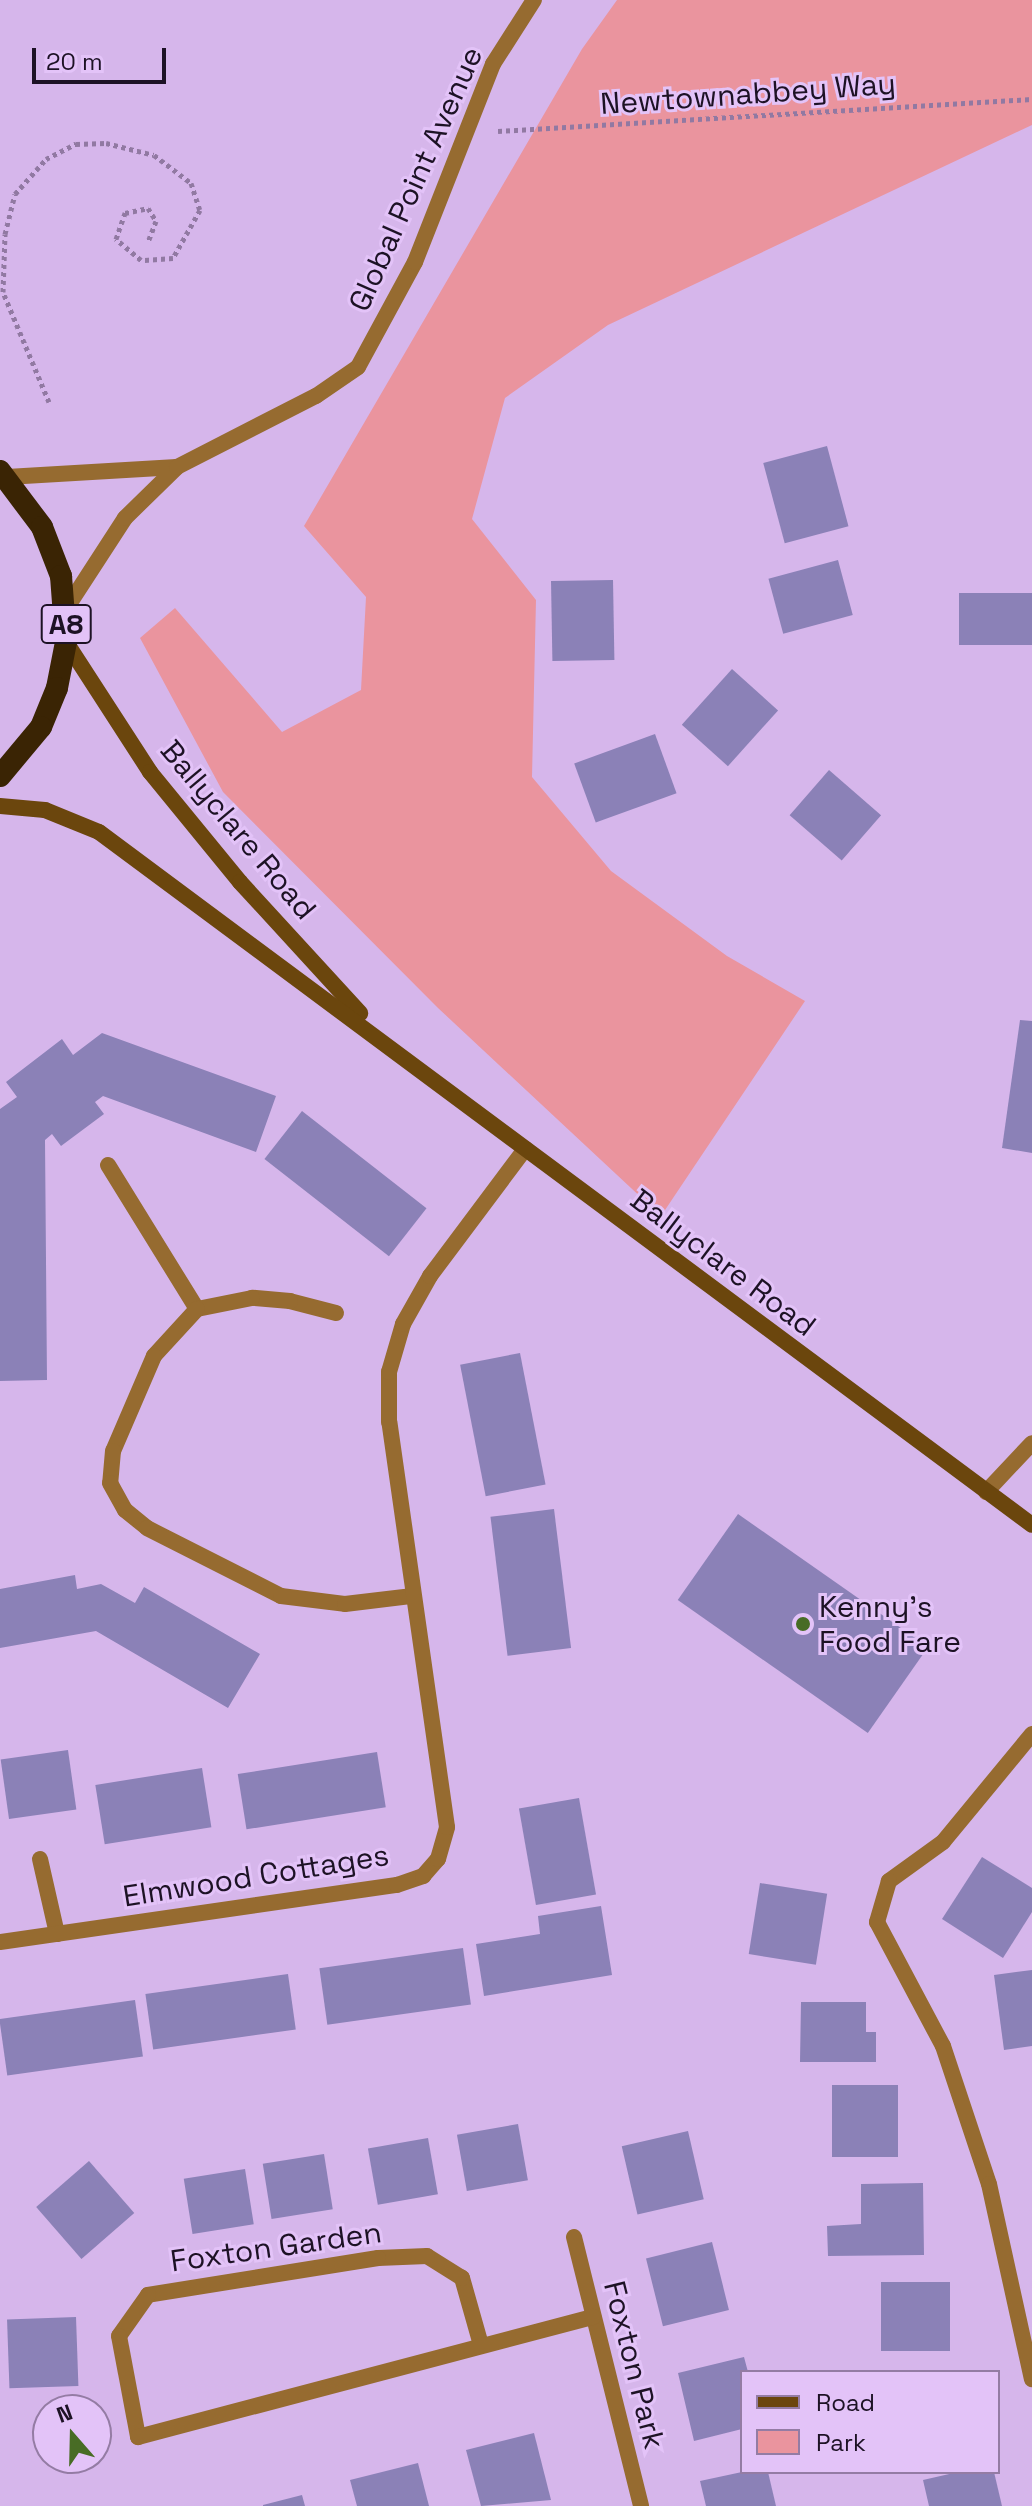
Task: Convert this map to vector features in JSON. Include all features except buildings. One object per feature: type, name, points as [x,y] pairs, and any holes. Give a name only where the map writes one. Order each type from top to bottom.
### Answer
[{"type":"highway","name":"A8","points":[[0,776],[41,727],[57,688],[66,642],[66,609],[61,576],[42,527],[4,474]]},
{"type":"main road","name":"Ballyclare Road","points":[[66,642],[150,772],[240,882],[385,1040]]},
{"type":"main road","name":"Ballyclare Road","points":[[0,806],[45,810],[99,832],[385,1040],[525,1149],[1032,1525]]},
{"type":"street","name":"Global Point Avenue","points":[[66,609],[125,518],[177,467],[316,396],[358,367],[415,262],[493,64],[534,0]]},
{"type":"street","name":"Global Point Avenue","points":[[4,474],[177,467]]},
{"type":"street","name":"Elmwood Cottages","points":[[0,1942],[397,1885],[423,1876],[438,1859],[447,1827],[411,1596],[389,1422],[389,1372],[403,1324],[430,1276],[525,1149]]},
{"type":"street","points":[[108,1165],[197,1309]]},
{"type":"street","points":[[336,1313],[290,1301],[252,1298],[197,1309],[154,1356],[113,1451],[110,1483],[125,1510],[147,1528],[281,1596],[345,1604],[411,1596]]},
{"type":"street","points":[[986,1492],[1032,1443]]},
{"type":"street","points":[[1032,1734],[943,1842],[889,1881],[877,1922],[943,2046],[989,2184],[1032,2379]]},
{"type":"street","points":[[40,1859],[57,1934]]},
{"type":"street","name":"Foxton Park","points":[[574,2237],[641,2506]]},
{"type":"street","name":"Foxton Garden","points":[[481,2345],[462,2278],[427,2256],[378,2258],[148,2295],[119,2336],[138,2437],[593,2317]]},
{"type":"path","name":"Newtownabbey Way","points":[[467,127],[523,133],[809,109],[1032,99]]},
{"type":"path","points":[[49,402],[3,292],[5,234],[15,194],[46,159],[76,144],[106,143],[154,155],[191,183],[200,210],[173,258],[141,260],[116,239],[125,213],[148,208],[156,221],[148,242]]},
{"type":"green space","points":[[617,0],[1032,0],[1032,125],[608,325],[505,398],[472,519],[536,600],[532,777],[611,871],[727,956],[805,1001],[661,1216],[438,1008],[223,792],[140,638],[175,608],[282,732],[361,690],[366,597],[304,526],[582,49]]},
{"type":"place","name":"Kenny’s Food Fare","points":[[803,1624]]}]
